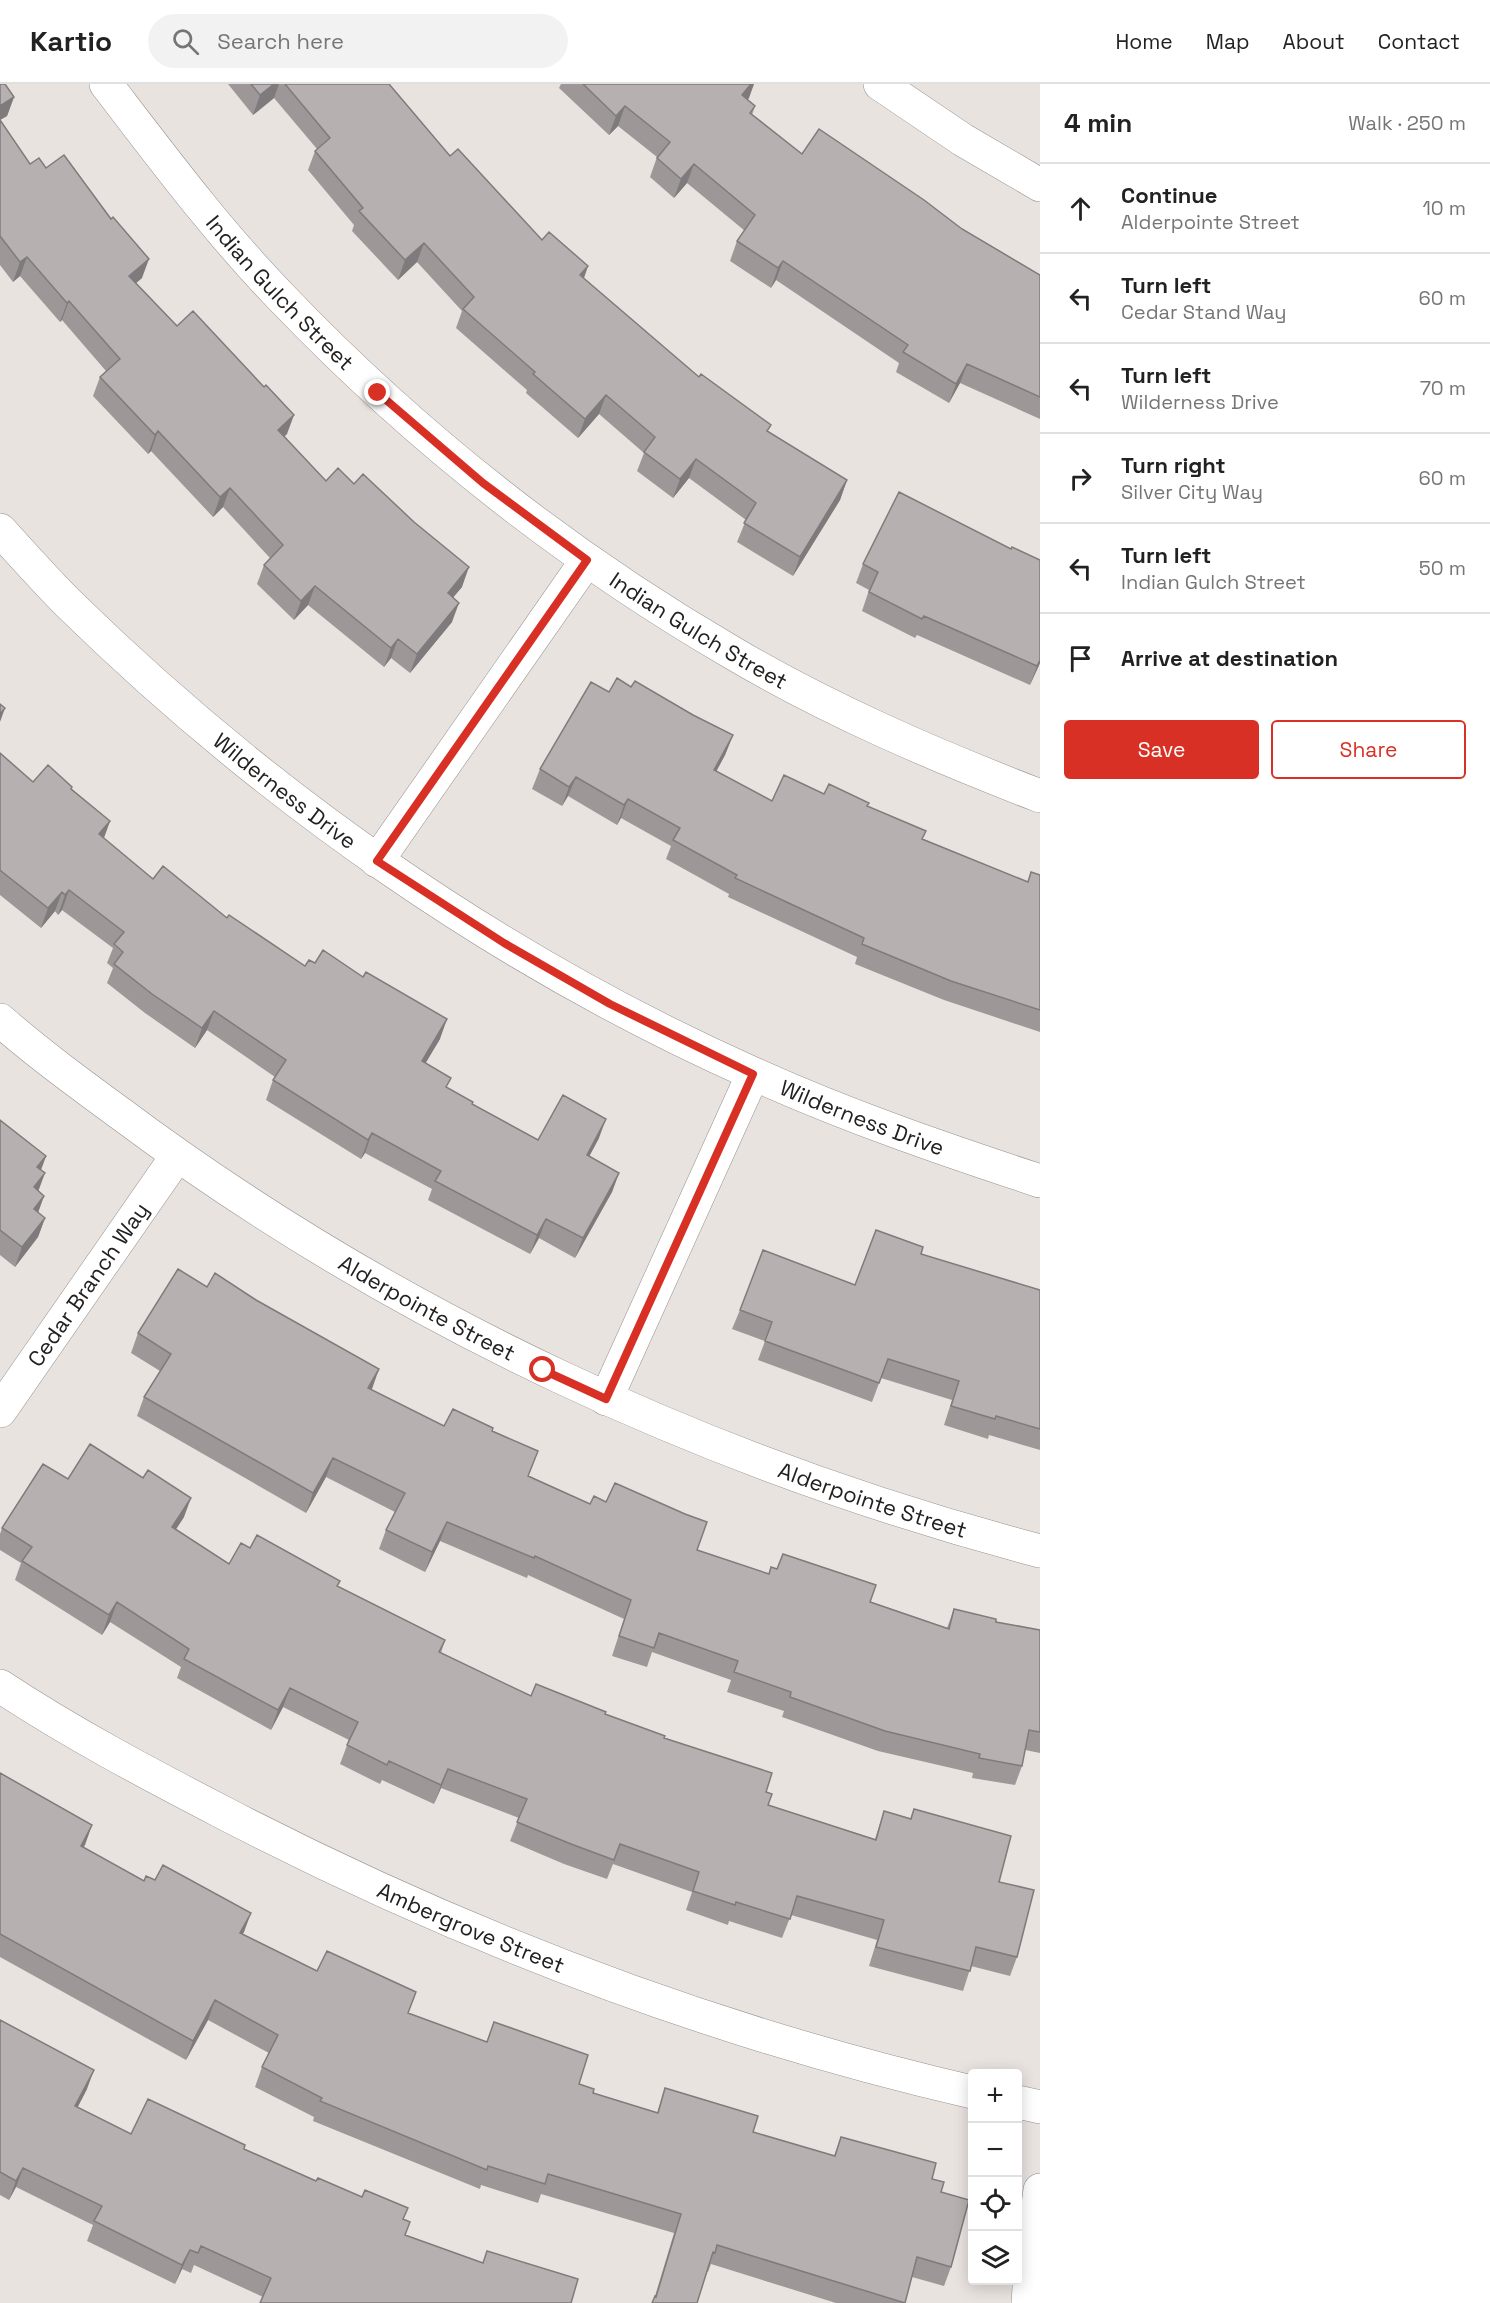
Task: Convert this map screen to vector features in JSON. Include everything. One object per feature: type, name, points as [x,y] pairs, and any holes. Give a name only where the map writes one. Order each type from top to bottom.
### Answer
[{"type":"street","name":"Indian Gulch Street","points":[[106,84],[188,193],[280,296],[378,393],[474,476],[615,580],[732,653],[823,702],[948,760],[1040,796]]},
{"type":"street","points":[[880,84],[963,140],[1040,185]]},
{"type":"street","name":"Wilderness Drive","points":[[0,530],[68,602],[187,713],[282,791],[377,861],[504,943],[610,1004],[753,1074],[908,1138],[1040,1181]]},
{"type":"street","points":[[377,861],[587,560]]},
{"type":"street","name":"Alderpointe Street","points":[[0,1020],[34,1049],[177,1156],[295,1233],[417,1305],[543,1370],[606,1399],[780,1471],[959,1530],[1040,1551]]},
{"type":"street","points":[[606,1399],[753,1074]]},
{"type":"street","name":"Cedar Branch Way","points":[[0,1411],[177,1156]]},
{"type":"street","name":"Ambergrove Street","points":[[0,1686],[157,1778],[237,1820],[308,1856],[463,1926],[620,1988],[781,2041],[968,2091]]},
{"type":"street","points":[[1022,2103],[1040,2107]]},
{"type":"street","points":[[1028,2303],[1040,2190]]},
{"type":"building","points":[[0,84],[5,84],[14,97],[0,106]]},
{"type":"building","points":[[251,84],[274,84],[260,95]]},
{"type":"building","points":[[285,84],[389,84],[450,156],[458,149],[542,240],[549,232],[588,266],[580,275],[699,377],[701,374],[771,425],[767,431],[847,480],[800,557],[744,523],[756,503],[696,459],[680,479],[644,452],[655,437],[606,395],[585,419],[463,309],[474,297],[424,243],[405,260],[359,211],[363,208],[315,151],[330,138]]},
{"type":"building","points":[[583,84],[751,84],[742,95],[755,106],[750,113],[802,154],[819,129],[924,200],[962,229],[1040,275],[1040,397],[967,364],[956,384],[903,352],[908,345],[783,261],[778,268],[737,241],[755,215],[694,164],[681,179],[657,158],[670,142],[625,106],[616,116]]},
{"type":"building","points":[[0,120],[30,164],[39,158],[46,168],[64,155],[111,219],[113,217],[149,259],[129,276],[177,326],[193,311],[264,387],[266,385],[294,415],[278,430],[326,481],[338,468],[354,484],[363,474],[414,522],[469,567],[448,593],[459,603],[417,654],[398,639],[391,648],[315,586],[301,601],[264,565],[283,545],[230,488],[220,497],[158,431],[155,435],[100,377],[120,359],[27,257],[20,262],[0,236]]},
{"type":"building","points":[[899,492],[1011,549],[1012,547],[1040,560],[1040,660],[1037,666],[924,616],[922,619],[869,592],[878,572],[863,564]]},
{"type":"building","points":[[617,678],[631,687],[635,681],[733,735],[714,770],[772,801],[784,775],[824,794],[829,784],[869,803],[867,806],[926,831],[922,839],[1028,882],[1031,872],[1040,875],[1040,1010],[951,981],[862,944],[864,938],[735,878],[737,875],[673,840],[680,828],[628,799],[624,805],[576,777],[569,787],[540,769],[591,682],[609,692]]},
{"type":"building","points":[[0,704],[5,708],[0,714]]},
{"type":"building","points":[[0,753],[33,782],[48,765],[72,787],[71,789],[110,821],[99,834],[153,879],[163,866],[227,918],[229,915],[305,966],[309,960],[315,963],[323,950],[363,977],[366,972],[447,1019],[422,1061],[451,1078],[446,1087],[473,1102],[472,1104],[538,1140],[563,1095],[606,1119],[587,1155],[619,1173],[583,1238],[546,1219],[537,1235],[435,1181],[441,1171],[372,1133],[368,1140],[273,1080],[286,1060],[214,1011],[202,1028],[152,994],[114,964],[123,952],[114,944],[124,932],[69,890],[65,895],[62,892],[48,908],[1,871]]},
{"type":"building","points":[[0,1120],[46,1156],[37,1167],[45,1173],[34,1187],[44,1196],[34,1209],[45,1218],[22,1247],[0,1230]]},
{"type":"building","points":[[876,1230],[923,1247],[921,1254],[1040,1290],[1040,1429],[951,1406],[959,1381],[888,1359],[879,1383],[765,1341],[772,1322],[740,1310],[763,1250],[855,1285]]},
{"type":"building","points":[[178,1269],[207,1287],[215,1273],[256,1300],[379,1369],[368,1388],[444,1426],[453,1409],[493,1428],[492,1431],[538,1451],[528,1476],[590,1504],[594,1496],[606,1502],[615,1483],[707,1522],[697,1550],[769,1574],[771,1567],[777,1569],[783,1554],[876,1585],[870,1602],[949,1629],[954,1609],[996,1619],[996,1622],[1040,1630],[1040,1732],[1029,1730],[1022,1766],[979,1758],[980,1754],[885,1731],[790,1697],[791,1692],[734,1672],[738,1661],[659,1633],[654,1648],[619,1636],[631,1600],[535,1556],[534,1558],[447,1522],[432,1552],[386,1530],[405,1493],[333,1458],[313,1493],[144,1397],[171,1354],[138,1333]]},
{"type":"building","points":[[90,1444],[143,1478],[148,1470],[191,1498],[172,1527],[229,1564],[241,1543],[250,1548],[257,1535],[340,1581],[337,1586],[445,1640],[439,1652],[531,1696],[536,1684],[606,1712],[605,1714],[665,1736],[664,1738],[772,1773],[766,1792],[772,1794],[768,1805],[876,1840],[884,1811],[911,1819],[914,1809],[1011,1836],[999,1882],[1034,1890],[1017,1957],[976,1947],[970,1971],[876,1947],[884,1920],[797,1896],[790,1919],[736,1902],[735,1905],[693,1891],[699,1872],[620,1844],[614,1860],[517,1822],[527,1799],[448,1769],[441,1785],[389,1761],[387,1765],[347,1745],[358,1722],[290,1688],[278,1710],[184,1659],[189,1649],[117,1602],[109,1615],[22,1561],[32,1547],[2,1528],[43,1464],[68,1479]]},
{"type":"building","points":[[0,1773],[92,1825],[81,1846],[144,1881],[146,1876],[155,1880],[163,1865],[251,1913],[240,1933],[317,1971],[327,1951],[416,1992],[408,2013],[487,2042],[494,2022],[588,2055],[579,2084],[594,2089],[593,2093],[658,2113],[665,2088],[758,2116],[753,2132],[835,2156],[841,2137],[936,2163],[932,2179],[944,2182],[941,2192],[968,2200],[951,2267],[917,2257],[905,2303],[717,2245],[697,2303],[652,2303],[656,2297],[681,2214],[548,2174],[545,2184],[488,2166],[487,2170],[320,2101],[322,2098],[262,2067],[278,2035],[215,2000],[193,2041],[0,1934]]},
{"type":"building","points":[[0,2020],[94,2070],[75,2106],[131,2134],[148,2099],[245,2145],[244,2149],[316,2181],[318,2178],[362,2197],[365,2190],[408,2208],[403,2219],[410,2222],[405,2235],[483,2263],[487,2251],[578,2279],[571,2303],[260,2303],[271,2278],[201,2246],[198,2253],[190,2250],[182,2265],[94,2221],[102,2206],[23,2168],[16,2181],[0,2172]]},
{"type":"route","points":[[378,393],[483,483],[587,560],[377,861],[504,943],[610,1004],[753,1074],[606,1399],[543,1370]]}]
